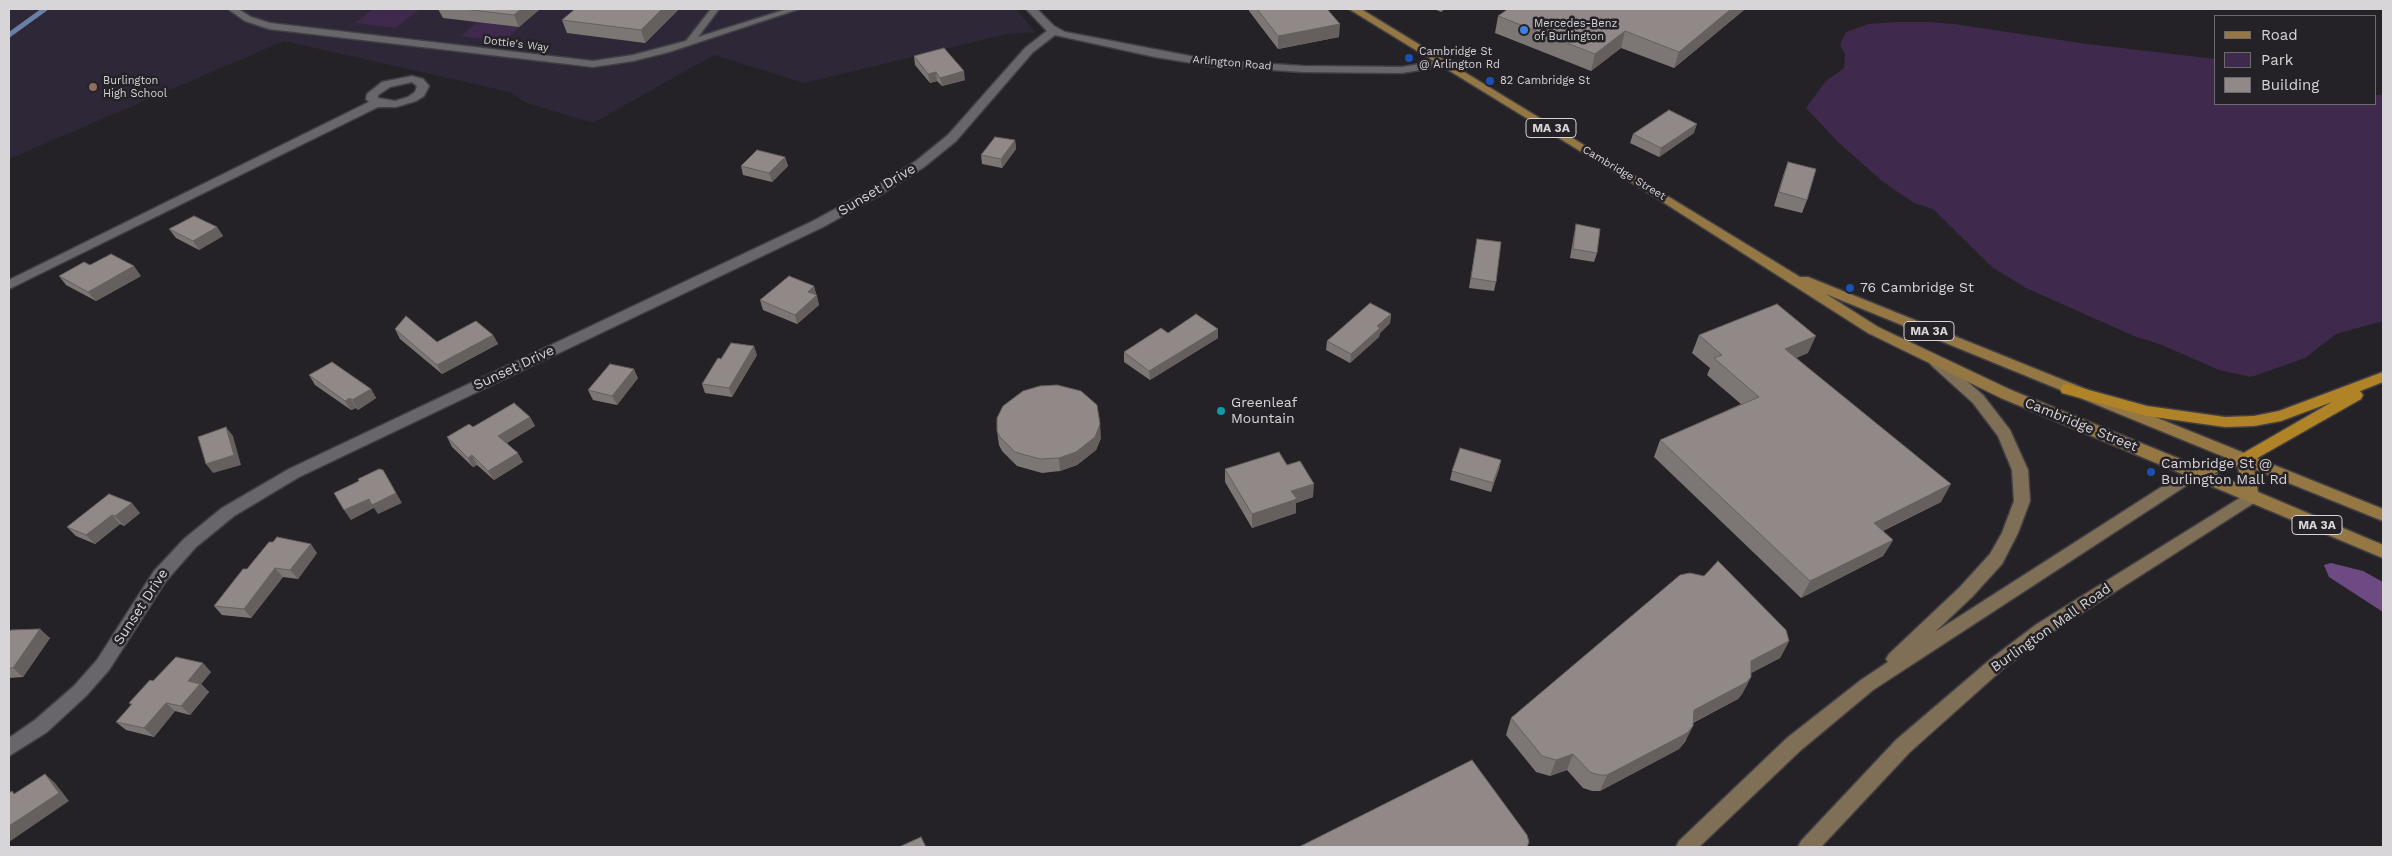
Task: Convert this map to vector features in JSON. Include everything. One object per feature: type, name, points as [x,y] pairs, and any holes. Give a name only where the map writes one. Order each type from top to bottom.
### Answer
[{"type":"highway","points":[[2067,389],[2147,411],[2224,422],[2254,421],[2281,416],[2383,378]]},
{"type":"highway","points":[[2245,459],[2383,378]]},
{"type":"main road","name":"Cambridge Street","points":[[1354,9],[1790,276],[1848,316],[1936,362],[2006,394],[2196,472],[2383,552]]},
{"type":"main road","name":"Cambridge Street","points":[[1790,276],[1874,308],[2067,389],[2383,515]]},
{"type":"main road","points":[[1686,847],[1794,744],[1867,685],[1966,592],[1996,559],[2010,534],[2022,501],[2020,470],[2005,434],[1978,399],[1936,362]]},
{"type":"main road","points":[[1867,685],[2196,472],[2245,459],[2251,497]]},
{"type":"main road","name":"Burlington Mall Road","points":[[1808,847],[1903,746],[1998,663],[2051,624],[2251,497]]},
{"type":"street","name":"Arlington Road","points":[[1031,9],[1055,31],[1069,37],[1155,54],[1235,65],[1303,69],[1404,70],[1444,63]]},
{"type":"street","name":"Sunset Drive","points":[[9,748],[41,726],[80,691],[103,665],[160,576],[190,543],[228,512],[294,473],[818,224],[876,192],[920,164],[952,138],[1029,50],[1037,42],[1055,31]]},
{"type":"street","points":[[9,284],[376,103]]},
{"type":"lane","name":"Dottie's Way","points":[[232,9],[248,19],[268,26],[578,63],[615,62],[689,43],[795,9]]},
{"type":"lane","points":[[689,43],[715,9]]},
{"type":"shaded area","name":"Burlington High School","points":[[9,9],[1016,9],[1035,32],[1007,34],[804,83],[714,55],[593,123],[527,103],[510,92],[284,41],[9,159]]},
{"type":"shaded area","points":[[2331,563],[2363,571],[2383,582],[2383,612],[2329,577],[2324,565]]},
{"type":"green space","points":[[373,9],[420,9],[395,28],[355,23]]},
{"type":"green space","points":[[477,22],[519,27],[503,42],[461,36]]},
{"type":"green space","points":[[1930,22],[1954,24],[2087,44],[2214,59],[2214,105],[2377,105],[2377,95],[2383,95],[2383,321],[2336,334],[2305,358],[2251,377],[2219,370],[2162,345],[2134,336],[2026,288],[1992,267],[1933,209],[1914,203],[1882,181],[1838,142],[1806,108],[1825,82],[1844,68],[1845,54],[1840,45],[1846,32],[1868,24]]},
{"type":"building","points":[[464,9],[521,9],[514,15]]},
{"type":"building","points":[[575,9],[662,9],[641,30],[562,20]]},
{"type":"building","points":[[1257,9],[1327,9],[1340,24],[1278,36]]},
{"type":"building","points":[[1508,9],[1731,9],[1679,52],[1625,31],[1595,54],[1498,16]]},
{"type":"building","points":[[944,48],[964,71],[940,78],[936,72],[928,74],[914,56]]},
{"type":"building","points":[[1669,110],[1697,124],[1661,148],[1633,134]]},
{"type":"building","points":[[995,137],[1015,140],[1001,159],[981,155]]},
{"type":"building","points":[[757,150],[785,157],[769,173],[741,166]]},
{"type":"building","points":[[1788,162],[1816,169],[1807,200],[1779,192]]},
{"type":"building","points":[[194,216],[217,227],[193,241],[169,229]]},
{"type":"building","points":[[1576,224],[1600,229],[1597,253],[1573,249]]},
{"type":"building","points":[[1477,239],[1501,242],[1496,282],[1471,278]]},
{"type":"building","points":[[111,254],[134,266],[88,292],[59,276],[84,262],[90,265]]},
{"type":"building","points":[[789,276],[814,286],[808,292],[817,295],[795,315],[760,300]]},
{"type":"building","points":[[1370,303],[1391,314],[1377,326],[1380,328],[1351,354],[1327,341]]},
{"type":"building","points":[[1777,304],[1816,336],[1785,349],[1951,484],[1874,523],[1893,540],[1810,581],[1660,440],[1759,397],[1714,358],[1722,355],[1699,335]]},
{"type":"building","points":[[1196,314],[1218,329],[1149,371],[1124,352],[1161,328],[1168,333]]},
{"type":"building","points":[[406,316],[437,342],[476,321],[493,335],[437,365],[395,329]]},
{"type":"building","points":[[731,343],[754,346],[729,388],[702,384],[718,358],[721,359]]},
{"type":"building","points":[[332,362],[371,389],[352,400],[350,398],[345,401],[309,375]]},
{"type":"building","points":[[610,364],[634,369],[612,396],[588,390]]},
{"type":"building","points":[[1057,385],[1081,391],[1097,405],[1100,424],[1095,437],[1076,452],[1059,458],[1040,459],[1015,452],[1000,437],[997,431],[997,418],[1003,406],[1023,391],[1040,386]]},
{"type":"building","points":[[514,403],[530,417],[498,436],[518,453],[488,471],[472,455],[468,458],[447,437],[469,424],[473,427]]},
{"type":"building","points":[[226,427],[234,455],[206,464],[198,437]]},
{"type":"building","points":[[1460,448],[1501,460],[1493,483],[1452,471]]},
{"type":"building","points":[[1279,452],[1287,465],[1300,461],[1314,484],[1291,491],[1297,499],[1252,514],[1225,469]]},
{"type":"building","points":[[379,469],[383,470],[396,493],[372,505],[369,499],[344,510],[334,493]]},
{"type":"building","points":[[109,494],[132,503],[115,516],[112,515],[86,535],[67,527]]},
{"type":"building","points":[[277,537],[311,544],[290,570],[275,568],[244,609],[214,606],[243,569],[247,569],[269,542],[273,542]]},
{"type":"building","points":[[1718,561],[1786,630],[1789,641],[1751,661],[1751,677],[1747,682],[1694,710],[1693,726],[1687,733],[1607,775],[1590,772],[1573,754],[1556,760],[1542,756],[1511,718],[1680,575],[1690,573],[1704,576]]},
{"type":"building","points":[[40,629],[13,668],[9,668],[9,632],[11,630]]},
{"type":"building","points":[[176,657],[203,663],[188,681],[200,684],[181,706],[166,703],[144,728],[116,722],[132,704],[129,703],[150,680],[153,681]]},
{"type":"building","points":[[1472,760],[1527,835],[1529,842],[1527,847],[1299,847]]},
{"type":"building","points":[[45,774],[59,793],[9,826],[9,793],[12,791],[14,794]]},
{"type":"building","points":[[921,837],[926,847],[899,847]]},
{"type":"waterway","points":[[9,35],[45,9]]},
{"type":"place","name":"Mercedes-Benz of Burlington","points":[[1524,30]]},
{"type":"place","name":"Cambridge St @ Arlington Rd","points":[[1409,58]]},
{"type":"place","name":"82 Cambridge St","points":[[1490,81]]},
{"type":"place","name":"Burlington High School","points":[[93,87]]},
{"type":"place","name":"76 Cambridge St","points":[[1850,288]]},
{"type":"place","name":"Greenleaf Mountain","points":[[1221,411]]},
{"type":"place","name":"Cambridge St @ Burlington Mall Rd","points":[[2151,472]]}]
